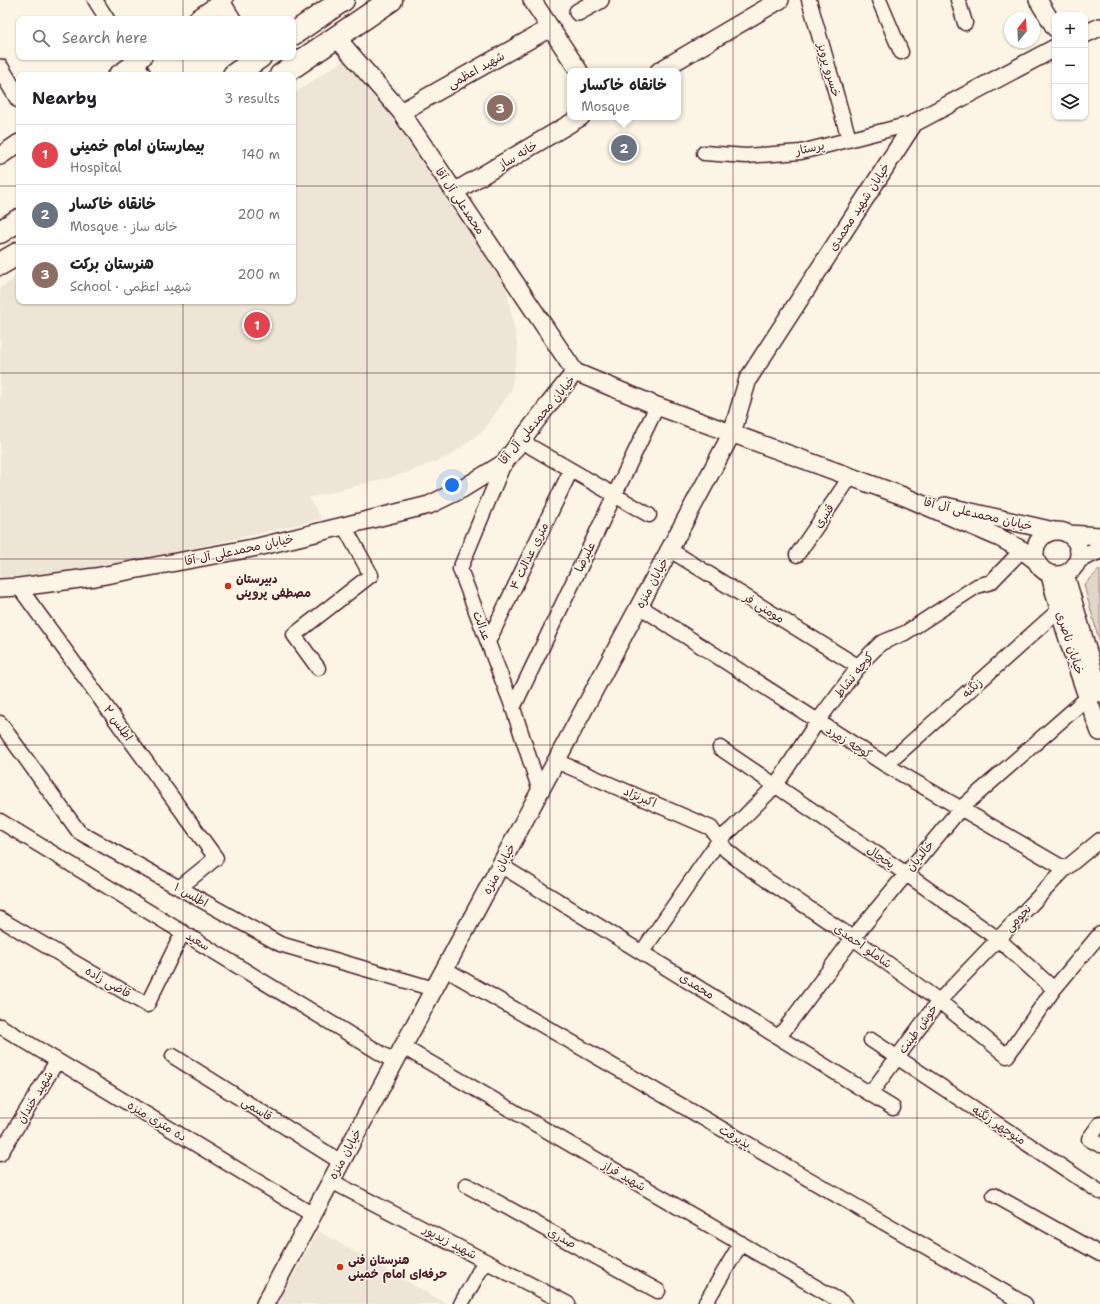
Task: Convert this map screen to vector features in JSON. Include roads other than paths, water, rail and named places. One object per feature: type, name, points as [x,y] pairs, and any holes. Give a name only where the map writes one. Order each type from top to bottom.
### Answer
[{"type":"main road","points":[[296,31],[319,8],[343,0]]},
{"type":"main road","points":[[285,72],[391,0]]},
{"type":"main road","points":[[238,72],[254,60]]},
{"type":"main road","points":[[0,232],[16,222]]},
{"type":"main road","points":[[0,264],[16,255]]},
{"type":"street","points":[[95,0],[105,16]]},
{"type":"street","points":[[532,0],[577,68]]},
{"type":"street","points":[[578,12],[600,0]]},
{"type":"street","points":[[664,68],[780,0]]},
{"type":"street","name":"خسرو پرویز","points":[[809,0],[849,140]]},
{"type":"street","points":[[879,0],[901,52]]},
{"type":"street","points":[[958,0],[965,24]]},
{"type":"street","points":[[1038,0],[1052,23]]},
{"type":"street","points":[[201,16],[222,1],[230,16]]},
{"type":"street","points":[[1088,33],[1100,27]]},
{"type":"street","name":"شهید اعظمی","points":[[401,112],[550,28]]},
{"type":"street","name":"محمدعلی آل آقا","points":[[336,37],[401,112],[576,372]]},
{"type":"street","name":"خیابان شهید محمدی","points":[[732,433],[748,379],[914,123],[1052,50]]},
{"type":"street","points":[[122,72],[139,63]]},
{"type":"street","points":[[0,68],[16,93]]},
{"type":"street","name":"خانه ساز","points":[[454,192],[577,120]]},
{"type":"street","name":"پرستار","points":[[704,153],[746,156],[801,152],[914,123]]},
{"type":"street","points":[[0,156],[16,145]]},
{"type":"street","name":"خیابان محمدعلی آل آقا","points":[[0,588],[95,577],[258,548],[429,506],[462,489],[504,463],[549,404],[576,372],[658,406],[903,496],[1000,538],[1029,555]]},
{"type":"street","name":"علیرضا","points":[[513,708],[658,406]]},
{"type":"street","name":"خیابان منزه","points":[[265,1304],[732,433]]},
{"type":"street","points":[[521,441],[649,515]]},
{"type":"street","name":"عدالت","points":[[504,463],[460,569],[513,708],[540,792]]},
{"type":"street","name":"۴ متری عدالت","points":[[488,642],[571,470]]},
{"type":"street","name":"قنبری","points":[[797,555],[851,476]]},
{"type":"street","name":"خیابان محمدعلی آل آقا","points":[[903,496],[1061,532],[1100,536]]},
{"type":"street","points":[[318,668],[294,635],[371,575],[344,526]]},
{"type":"street","points":[[1061,532],[1074,538],[1078,544],[1080,551],[1079,559],[1076,566],[1071,571],[1058,575],[1044,572],[1029,555],[1035,552],[1036,545],[1040,538],[1046,534],[1061,532]]},
{"type":"street","name":"مومنی فر","points":[[670,550],[859,667]]},
{"type":"street","points":[[1079,559],[1100,550]]},
{"type":"street","name":"کوچه نشاط","points":[[642,952],[720,839],[776,785],[817,722],[859,667],[881,643],[906,632],[977,586],[991,582],[1029,555]]},
{"type":"street","name":"خیابان ناصری","points":[[1058,575],[1059,610],[1094,696]]},
{"type":"street","name":"خیابان ناصری","points":[[1058,575],[1094,696],[1100,732]]},
{"type":"street","name":"اطلس ۲","points":[[19,587],[216,858],[179,888]]},
{"type":"street","name":"کوچه زمرد","points":[[639,606],[886,765],[1065,869]]},
{"type":"street","name":"زنگنه","points":[[886,765],[1059,610]]},
{"type":"street","name":"خالدیان","points":[[779,1037],[853,938],[905,873],[960,809],[1094,696]]},
{"type":"street","name":"اطلس ۱","points":[[0,723],[79,832],[280,944],[434,989]]},
{"type":"street","name":"یخچال","points":[[720,748],[905,873],[998,939],[1054,989]]},
{"type":"street","name":"اکبرنژاد","points":[[556,761],[711,828],[720,839]]},
{"type":"street","name":"سعید","points":[[0,821],[183,932],[399,1054]]},
{"type":"street","name":"شاملو احمدی","points":[[720,839],[726,850],[746,866],[853,938],[939,1001],[1007,1056],[1054,989]]},
{"type":"street","name":"نجومی","points":[[939,1001],[1065,869],[1100,840]]},
{"type":"street","name":"محمدی","points":[[500,865],[893,1108]]},
{"type":"street","name":"قاضی زاده","points":[[0,919],[147,1005],[183,932]]},
{"type":"street","points":[[1054,989],[1100,934]]},
{"type":"street","name":"پذیرفت","points":[[445,969],[1025,1304]]},
{"type":"street","name":"خوش طینت","points":[[870,1094],[939,1001]]},
{"type":"street","name":"ده متری منزه","points":[[0,1026],[313,1215]]},
{"type":"street","name":"خوش طینت","points":[[871,1040],[897,1058]]},
{"type":"street","name":"شهید فراز","points":[[399,1054],[845,1304]]},
{"type":"street","name":"قاسمی","points":[[173,1056],[341,1162]]},
{"type":"street","name":"منوچهر زنگنه","points":[[897,1058],[1100,1192]]},
{"type":"street","name":"شهید خندان","points":[[0,1154],[57,1061]]},
{"type":"street","points":[[1100,1124],[1089,1139],[1100,1145]]},
{"type":"street","name":"شهید زیدپور","points":[[331,1180],[568,1304]]},
{"type":"street","name":"صدری","points":[[466,1185],[658,1291]]},
{"type":"street","points":[[994,1194],[1100,1254]]},
{"type":"street","points":[[705,1304],[740,1244]]},
{"type":"street","points":[[461,1304],[485,1261]]},
{"type":"place","name":"هنرستان برکت","points":[[500,108]]},
{"type":"place","name":"خانقاه خاکسار","points":[[624,148]]},
{"type":"place","name":"بیمارستان امام خمینی","points":[[257,325]]},
{"type":"place","name":"دبیرستان مصطفی پروینی","points":[[228,586]]},
{"type":"place","name":"هنرستان فنی حرفه‌ای امام خمینی","points":[[340,1267]]}]
